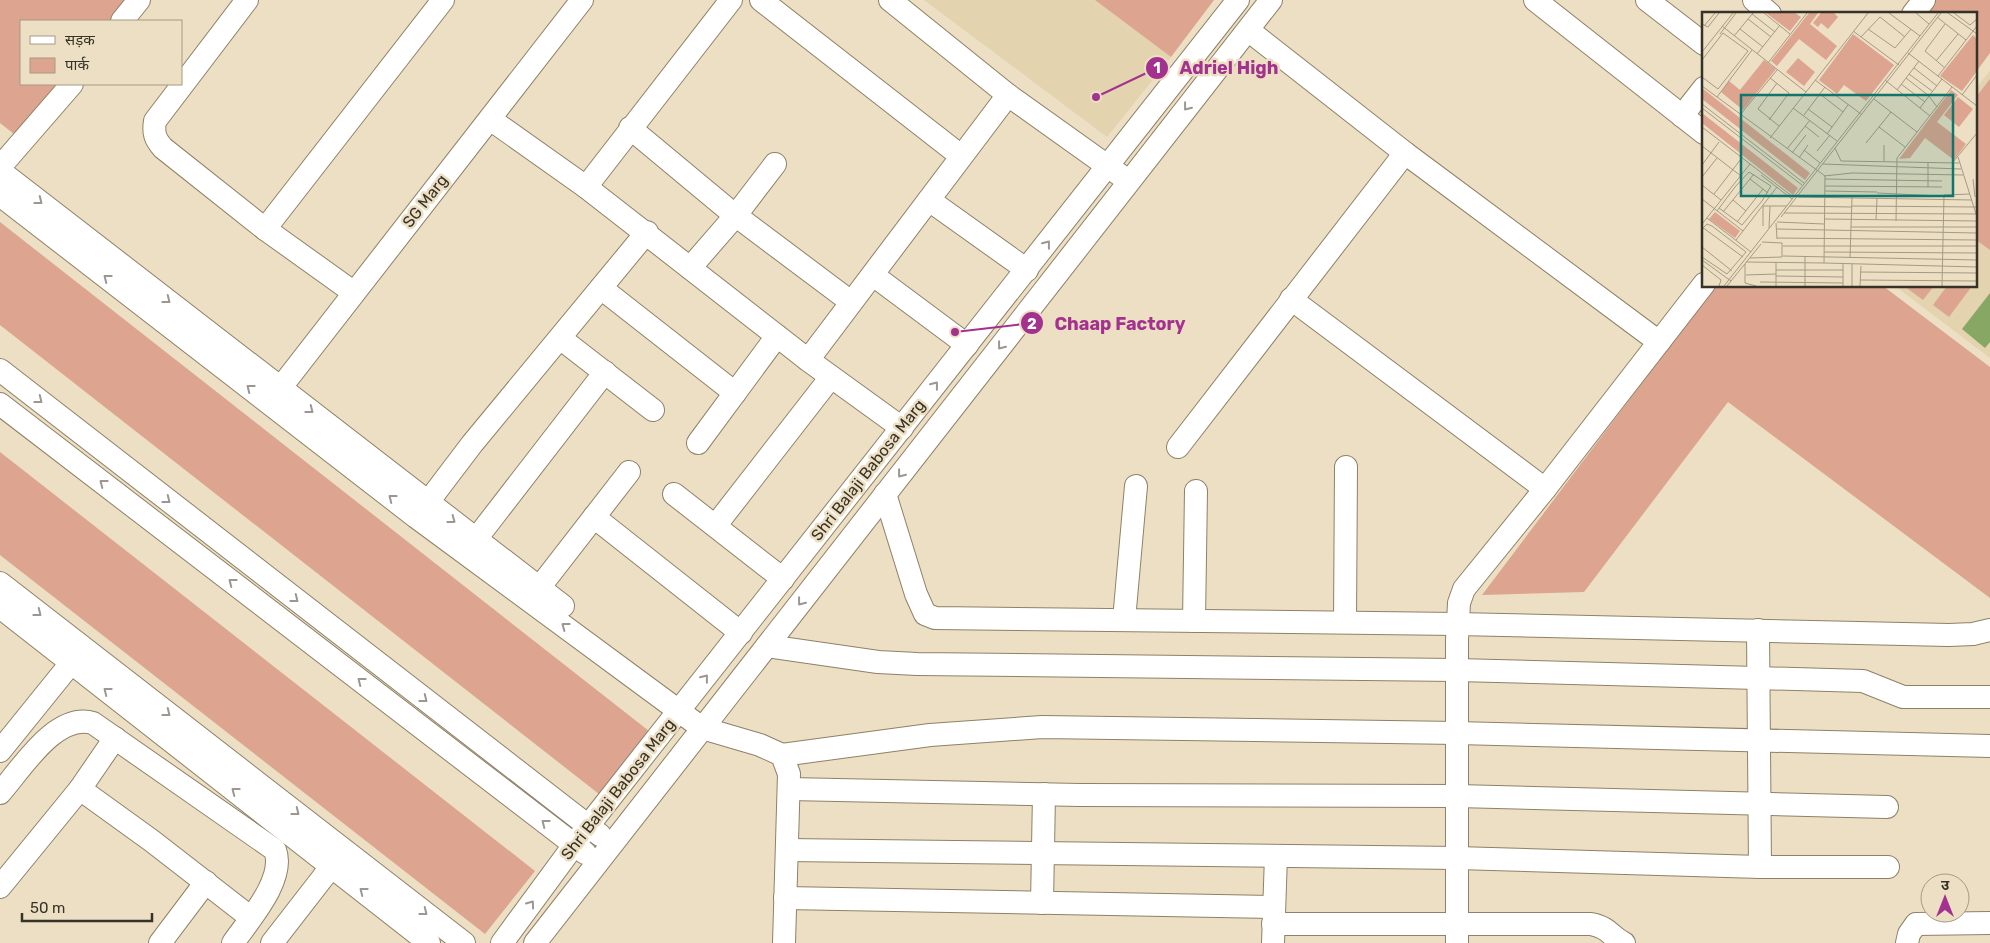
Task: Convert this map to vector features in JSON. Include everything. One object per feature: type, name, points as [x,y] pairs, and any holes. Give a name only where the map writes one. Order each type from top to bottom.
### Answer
[{"type":"street","points":[[123,20],[139,0]]},
{"type":"street","points":[[247,0],[155,121],[156,139],[163,148],[264,229],[353,292]]},
{"type":"street","points":[[264,229],[443,0]]},
{"type":"street","name":"SG Marg","points":[[275,395],[353,292],[582,0]]},
{"type":"street","points":[[586,187],[731,0]]},
{"type":"street","points":[[761,0],[961,156]]},
{"type":"street","points":[[890,0],[1008,95],[1128,182]]},
{"type":"street","name":"Shri Balaji Babosa Marg","points":[[502,943],[588,826],[1238,0]]},
{"type":"street","name":"Shri Balaji Babosa Marg","points":[[535,943],[612,844],[709,726],[767,646],[1271,0]]},
{"type":"street","points":[[1535,0],[1702,131]]},
{"type":"street","points":[[1647,0],[1702,42]]},
{"type":"street","points":[[1915,12],[1924,0]]},
{"type":"street","points":[[1248,30],[1405,153],[1658,342]]},
{"type":"street","points":[[0,167],[71,85]]},
{"type":"street","points":[[1682,116],[1702,91]]},
{"type":"street","points":[[808,360],[1008,95]]},
{"type":"street","points":[[490,119],[647,232],[808,360],[902,428]]},
{"type":"street","points":[[630,128],[736,216],[851,302]]},
{"type":"street","points":[[1178,447],[1405,153]]},
{"type":"street","points":[[690,268],[736,216],[775,164]]},
{"type":"street","points":[[0,171],[275,395],[416,517],[683,706]]},
{"type":"street","points":[[0,194],[275,395],[428,502],[539,588],[709,726],[770,748],[782,755],[930,735],[1042,727],[1457,733],[1990,746]]},
{"type":"street","points":[[929,200],[1027,270]]},
{"type":"street","points":[[428,502],[472,444],[647,232]]},
{"type":"street","points":[[873,275],[967,345]]},
{"type":"street","points":[[1458,933],[1457,624],[1459,603],[1464,589],[1545,489],[1702,287]]},
{"type":"street","points":[[601,288],[736,393]]},
{"type":"street","points":[[1291,299],[1545,489]]},
{"type":"street","points":[[698,442],[778,336]]},
{"type":"street","points":[[560,338],[654,410]]},
{"type":"street","points":[[0,370],[612,844]]},
{"type":"street","points":[[476,539],[605,372]]},
{"type":"street","points":[[716,526],[831,377]]},
{"type":"street","points":[[0,404],[598,862]]},
{"type":"street","points":[[1345,622],[1346,467]]},
{"type":"street","points":[[539,588],[629,472]]},
{"type":"street","points":[[1124,620],[1136,486]]},
{"type":"street","points":[[1194,621],[1196,491]]},
{"type":"street","points":[[674,494],[783,579]]},
{"type":"street","points":[[885,494],[916,594],[925,614],[935,618],[1345,622],[1948,635],[1973,634],[1990,630]]},
{"type":"street","points":[[594,518],[740,632]]},
{"type":"street","points":[[0,583],[77,656],[331,867],[429,943]]},
{"type":"street","points":[[0,607],[77,656],[464,943]]},
{"type":"street","points":[[1758,630],[1760,867]]},
{"type":"street","points":[[767,646],[878,662],[917,664],[1457,670],[1864,681],[1903,697],[1990,697]]},
{"type":"street","points":[[0,750],[77,656]]},
{"type":"street","points":[[0,793],[58,728],[84,720],[93,723],[276,850],[279,859],[276,876],[233,943]]},
{"type":"street","points":[[0,887],[80,789],[115,738]]},
{"type":"street","points":[[782,755],[789,774],[784,943]]},
{"type":"street","points":[[80,789],[250,917]]},
{"type":"street","points":[[789,789],[1044,794],[1457,796],[1887,806]]},
{"type":"street","points":[[1042,903],[1044,794]]},
{"type":"street","points":[[787,850],[1457,858],[1760,867],[1888,867]]},
{"type":"street","points":[[1274,925],[1276,856]]},
{"type":"street","points":[[272,943],[331,867]]},
{"type":"street","points":[[160,943],[206,882]]},
{"type":"street","points":[[785,898],[1042,903],[1274,925],[1458,933],[1591,924],[1609,930],[1619,941],[1624,943]]},
{"type":"street","points":[[1907,943],[1909,934],[1916,924],[1990,923]]},
{"type":"shaded area","points":[[924,0],[1095,0],[1171,57],[1107,137]]},
{"type":"shaded area","points":[[1990,71],[1990,358],[1898,288],[1978,288],[1978,86]]},
{"type":"shaded area","points":[[1990,293],[1990,342],[1985,348],[1962,329]]},
{"type":"green space","points":[[0,0],[128,0],[112,20],[20,20],[20,85],[60,85],[19,138],[0,123]]},
{"type":"green space","points":[[1095,0],[1214,0],[1171,57]]},
{"type":"green space","points":[[1932,0],[1990,0],[1990,53],[1978,69],[1978,12],[1923,12]]},
{"type":"green space","points":[[1990,79],[1990,250],[1978,241],[1978,94]]},
{"type":"green space","points":[[0,222],[649,731],[599,794],[0,325]]},
{"type":"green space","points":[[1713,288],[1886,288],[1990,367],[1990,598],[1728,402],[1584,592],[1482,595]]},
{"type":"green space","points":[[1907,288],[1932,288],[1923,300]]},
{"type":"green space","points":[[1946,288],[1971,288],[1949,317],[1933,305]]},
{"type":"green space","points":[[0,452],[535,871],[485,934],[0,555]]},
{"type":"place","name":"Adriel High","points":[[1096,97]]},
{"type":"place","name":"Chaap Factory","points":[[955,332]]}]
